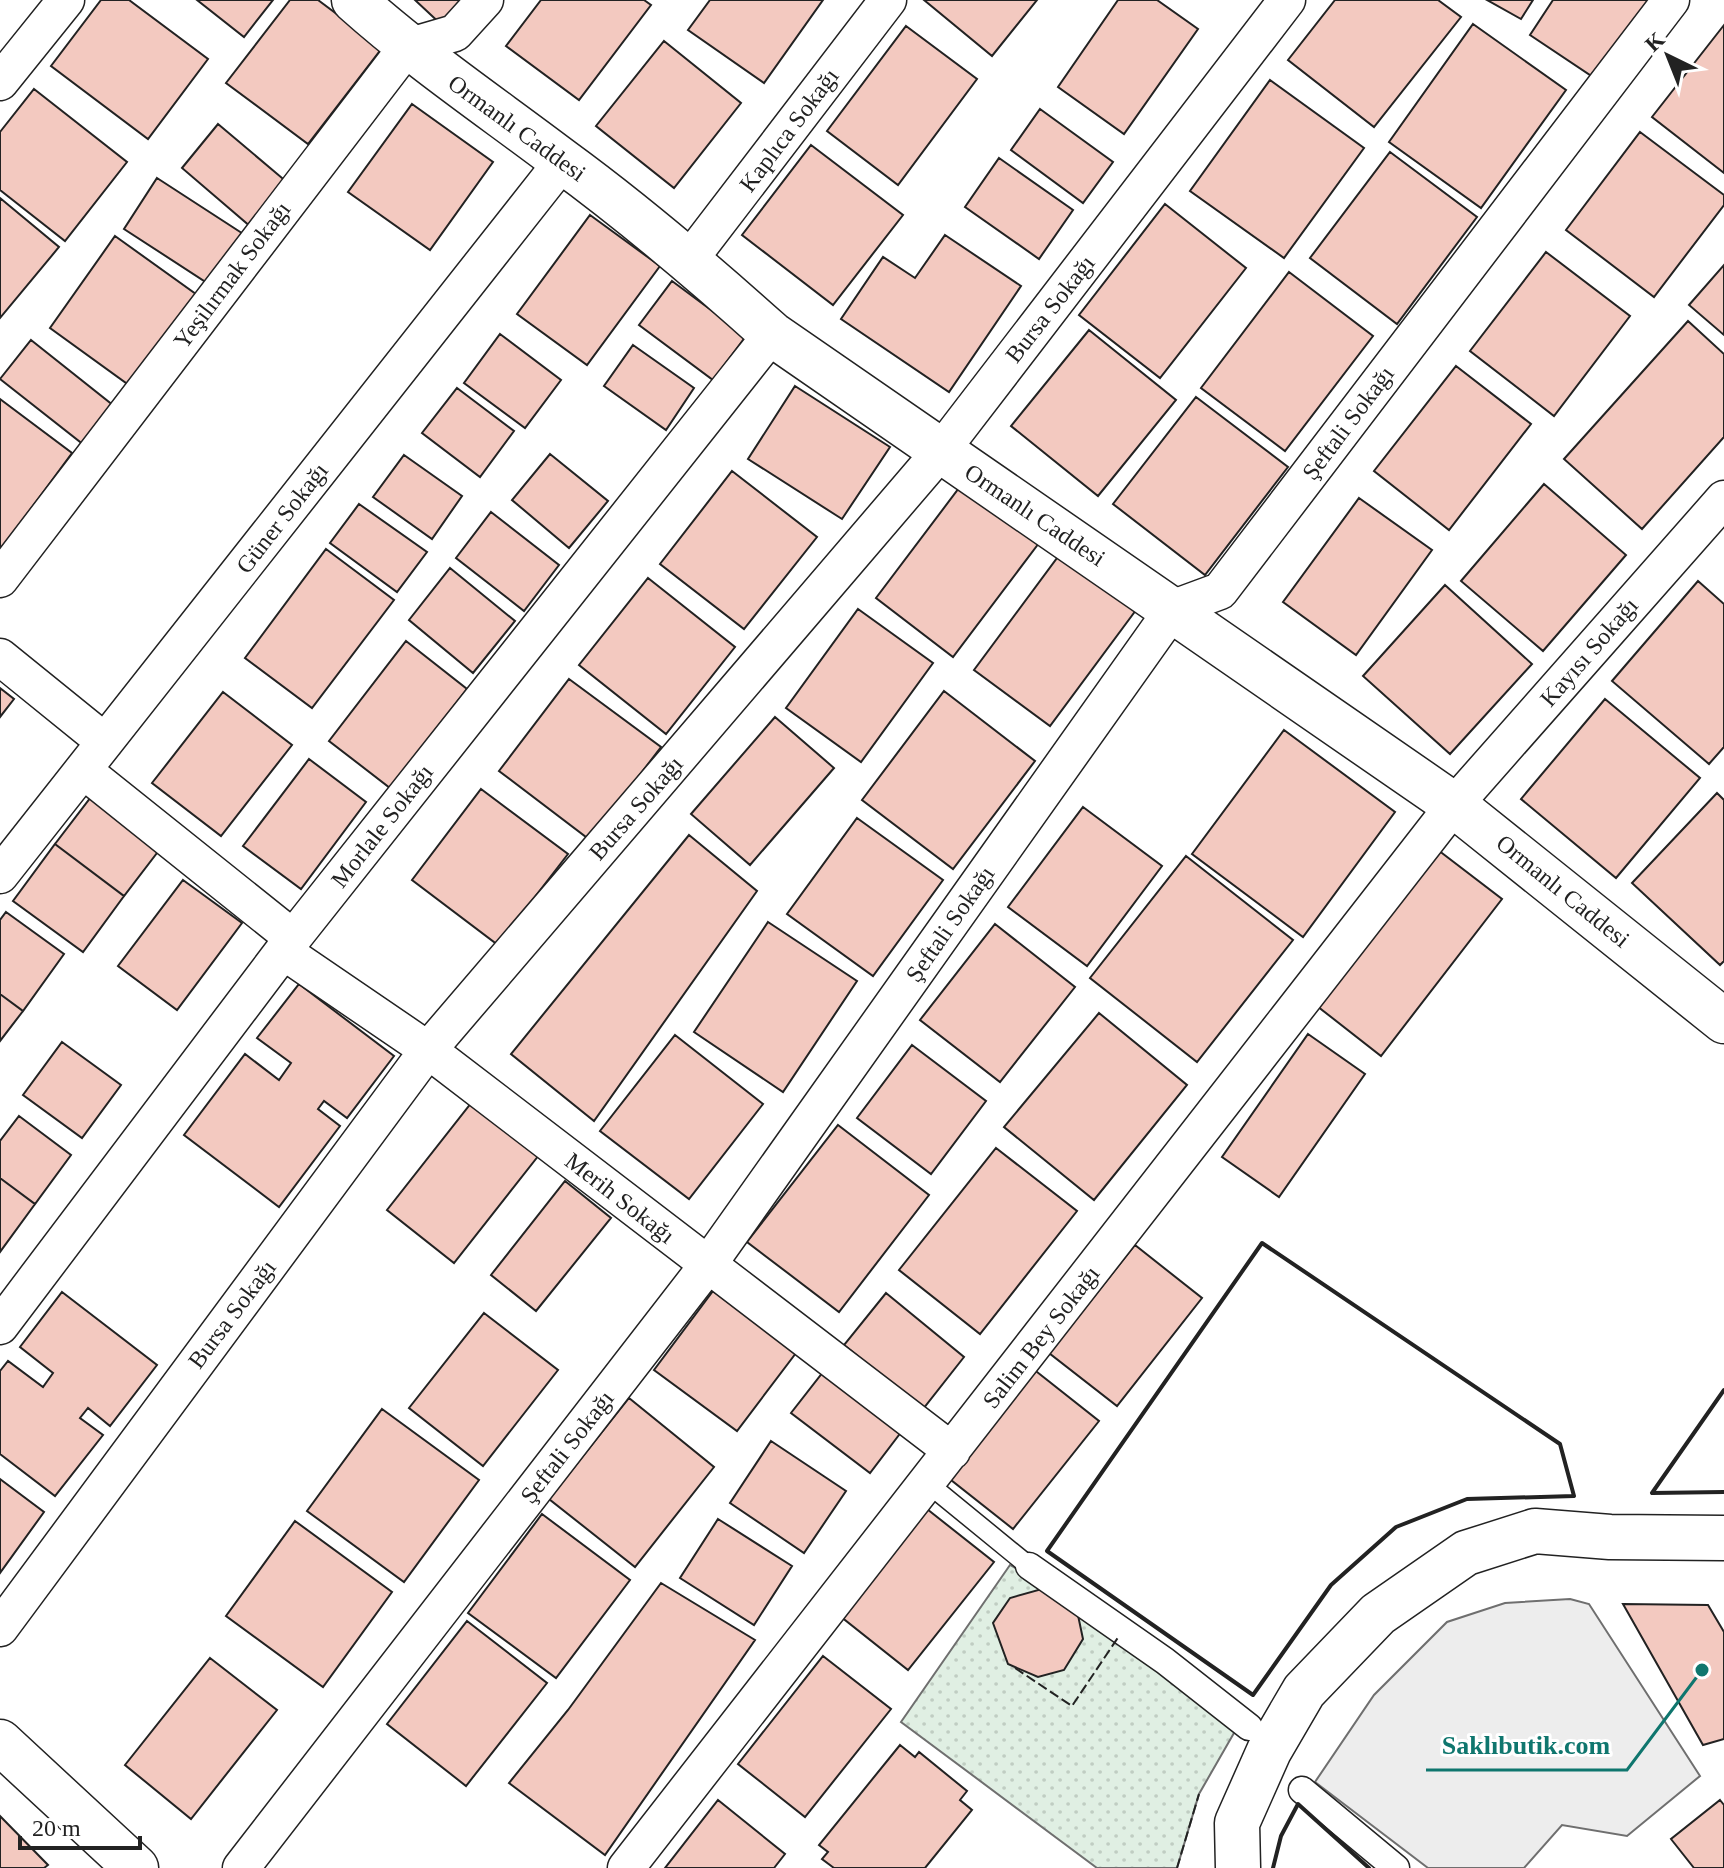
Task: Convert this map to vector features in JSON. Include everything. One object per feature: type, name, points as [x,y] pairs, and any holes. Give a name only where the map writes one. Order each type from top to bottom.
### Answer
[{"type":"main road","name":"Ormanlı Caddesi","points":[[354,0],[407,47],[563,161],[689,260],[772,334],[940,452],[1174,608],[1454,805],[1724,1021]]},
{"type":"main road","points":[[1238,1868],[1237,1823],[1269,1751],[1304,1691],[1378,1614],[1466,1553],[1535,1531],[1610,1537],[1724,1538]]},
{"type":"main road","points":[[0,1742],[136,1868]]},
{"type":"street","points":[[0,82],[66,0]]},
{"type":"street","points":[[407,47],[455,33],[485,0]]},
{"type":"street","name":"Kaplıca Sokağı","points":[[689,260],[888,0]]},
{"type":"street","name":"Bursa Sokağı","points":[[0,1628],[428,1050],[940,452],[1287,0]]},
{"type":"street","name":"Şeftali Sokağı","points":[[241,1868],[707,1266],[1174,608],[1220,591],[1671,0]]},
{"type":"street","name":"Yeşilırmak Sokağı","points":[[0,579],[407,47]]},
{"type":"street","name":"Güner Sokağı","points":[[0,875],[563,161]]},
{"type":"street","name":"Morlale Sokağı","points":[[0,1326],[288,944],[772,334]]},
{"type":"street","name":"Kayısı Sokağı","points":[[1454,805],[1724,499]]},
{"type":"street","points":[[0,657],[105,742]]},
{"type":"street","name":"Merih Sokağı","points":[[83,770],[288,944],[952,1451]]},
{"type":"street","name":"Salim Bey Sokağı","points":[[626,1868],[1454,805]]},
{"type":"street","points":[[1029,1566],[1165,1661],[1249,1727]]},
{"type":"street","points":[[1302,1790],[1396,1868]]},
{"type":"lane","points":[[925,1481],[1029,1566]]},
{"type":"green space","points":[[1010,1565],[1075,1601],[1238,1726],[1199,1794],[1177,1868],[1097,1868],[901,1722]]},
{"type":"shaded area","points":[[1570,1599],[1589,1604],[1700,1776],[1627,1836],[1562,1825],[1524,1868],[1428,1868],[1315,1782],[1374,1695],[1447,1622],[1505,1603]]},
{"type":"building","points":[[101,0],[129,0],[208,59],[148,139],[51,66]]},
{"type":"building","points":[[197,0],[273,0],[244,37]]},
{"type":"building","points":[[290,0],[318,0],[382,48],[308,144],[226,83]]},
{"type":"building","points":[[415,0],[471,0],[445,28]]},
{"type":"building","points":[[541,0],[644,0],[651,5],[579,100],[506,46]]},
{"type":"building","points":[[710,0],[823,0],[764,83],[688,30]]},
{"type":"building","points":[[924,0],[1037,0],[992,56]]},
{"type":"building","points":[[1118,0],[1157,0],[1198,29],[1124,134],[1058,87]]},
{"type":"building","points":[[1335,0],[1438,0],[1461,17],[1374,127],[1288,60]]},
{"type":"building","points":[[1487,0],[1533,0],[1521,19]]},
{"type":"building","points":[[1553,0],[1648,0],[1596,79],[1530,35]]},
{"type":"building","points":[[1473,24],[1566,90],[1481,208],[1389,142]]},
{"type":"building","points":[[1724,25],[1724,173],[1652,117]]},
{"type":"building","points":[[906,26],[977,79],[898,185],[827,131]]},
{"type":"building","points":[[664,41],[741,103],[674,188],[596,126]]},
{"type":"building","points":[[1270,80],[1364,148],[1284,258],[1190,191]]},
{"type":"building","points":[[34,89],[127,162],[65,241],[0,190],[0,132]]},
{"type":"building","points":[[412,104],[493,162],[430,250],[348,192]]},
{"type":"building","points":[[1040,109],[1113,162],[1083,203],[1011,150]]},
{"type":"building","points":[[218,124],[288,183],[251,227],[182,168]]},
{"type":"building","points":[[1640,132],[1724,195],[1724,205],[1654,297],[1566,230]]},
{"type":"building","points":[[811,145],[903,215],[833,305],[742,235]]},
{"type":"building","points":[[1390,152],[1477,217],[1397,324],[1310,258]]},
{"type":"building","points":[[999,158],[1073,210],[1039,259],[965,207]]},
{"type":"building","points":[[157,178],[251,239],[218,290],[124,229]]},
{"type":"building","points":[[0,198],[59,247],[0,318]]},
{"type":"building","points":[[1165,204],[1246,268],[1160,378],[1079,315]]},
{"type":"building","points":[[590,215],[660,266],[587,365],[517,314]]},
{"type":"building","points":[[945,235],[1021,286],[949,392],[841,319],[883,257],[915,278]]},
{"type":"building","points":[[115,236],[200,297],[133,388],[50,328]]},
{"type":"building","points":[[1546,252],[1630,316],[1554,416],[1470,351]]},
{"type":"building","points":[[1724,265],[1724,335],[1689,305]]},
{"type":"building","points":[[1289,272],[1373,336],[1285,451],[1201,388]]},
{"type":"building","points":[[672,281],[746,336],[713,380],[639,325]]},
{"type":"building","points":[[1688,321],[1724,354],[1724,437],[1642,529],[1564,459]]},
{"type":"building","points":[[1089,330],[1176,400],[1098,496],[1011,426]]},
{"type":"building","points":[[500,334],[561,380],[525,428],[464,383]]},
{"type":"building","points":[[31,340],[114,406],[84,445],[0,379]]},
{"type":"building","points":[[633,345],[694,388],[666,430],[604,386]]},
{"type":"building","points":[[1456,366],[1531,424],[1449,530],[1374,471]]},
{"type":"building","points":[[795,386],[890,447],[842,519],[748,459]]},
{"type":"building","points":[[457,388],[514,431],[480,477],[422,433]]},
{"type":"building","points":[[1196,397],[1288,467],[1205,575],[1113,504]]},
{"type":"building","points":[[0,399],[72,453],[0,551]]},
{"type":"building","points":[[550,454],[608,501],[569,548],[512,500]]},
{"type":"building","points":[[404,455],[462,496],[432,539],[373,497]]},
{"type":"building","points":[[732,471],[817,537],[744,629],[660,564]]},
{"type":"building","points":[[962,484],[1039,543],[953,657],[876,598]]},
{"type":"building","points":[[1544,484],[1626,555],[1543,651],[1461,581]]},
{"type":"building","points":[[1359,498],[1432,550],[1356,655],[1283,602]]},
{"type":"building","points":[[359,504],[427,552],[397,592],[330,543]]},
{"type":"building","points":[[491,512],[559,565],[524,611],[456,558]]},
{"type":"building","points":[[326,549],[394,600],[312,708],[245,658]]},
{"type":"building","points":[[1063,550],[1139,606],[1050,726],[974,670]]},
{"type":"building","points":[[450,568],[515,621],[473,673],[409,620]]},
{"type":"building","points":[[648,578],[735,647],[666,734],[579,665]]},
{"type":"building","points":[[1698,581],[1724,604],[1724,747],[1709,764],[1612,681]]},
{"type":"building","points":[[1445,585],[1532,664],[1450,754],[1363,676]]},
{"type":"building","points":[[858,609],[933,663],[861,762],[786,708]]},
{"type":"building","points":[[406,641],[467,689],[390,788],[329,741]]},
{"type":"building","points":[[569,679],[661,747],[590,840],[499,771]]},
{"type":"building","points":[[0,688],[14,699],[0,717]]},
{"type":"building","points":[[944,691],[1035,761],[953,869],[862,800]]},
{"type":"building","points":[[223,692],[292,745],[221,836],[152,783]]},
{"type":"building","points":[[1605,699],[1700,778],[1616,878],[1521,799]]},
{"type":"building","points":[[775,717],[834,768],[750,865],[691,814]]},
{"type":"building","points":[[1284,730],[1395,812],[1303,937],[1192,854]]},
{"type":"building","points":[[309,759],[366,802],[301,889],[243,846]]},
{"type":"building","points":[[481,789],[568,854],[498,945],[412,880]]},
{"type":"building","points":[[1717,793],[1724,800],[1724,961],[1720,965],[1632,883]]},
{"type":"building","points":[[91,797],[160,849],[124,896],[55,844]]},
{"type":"building","points":[[1083,807],[1162,866],[1087,966],[1008,907]]},
{"type":"building","points":[[857,818],[943,880],[873,976],[787,914]]},
{"type":"building","points":[[689,835],[757,891],[594,1121],[511,1054]]},
{"type":"building","points":[[55,844],[124,896],[83,952],[13,901]]},
{"type":"building","points":[[1438,850],[1502,899],[1381,1056],[1317,1006]]},
{"type":"building","points":[[1186,856],[1293,940],[1197,1062],[1090,978]]},
{"type":"building","points":[[183,880],[242,923],[177,1010],[118,966]]},
{"type":"building","points":[[6,912],[64,954],[23,1011],[0,994],[0,920]]},
{"type":"building","points":[[768,922],[857,981],[783,1092],[694,1032]]},
{"type":"building","points":[[995,924],[1075,987],[1000,1082],[920,1020]]},
{"type":"building","points":[[299,984],[394,1056],[347,1118],[324,1101],[318,1109],[340,1126],[279,1207],[184,1135],[245,1054],[279,1080],[291,1063],[257,1038]]},
{"type":"building","points":[[0,994],[23,1011],[0,1041]]},
{"type":"building","points":[[1099,1013],[1187,1085],[1094,1200],[1004,1127]]},
{"type":"building","points":[[1308,1034],[1365,1074],[1279,1197],[1222,1157]]},
{"type":"building","points":[[675,1035],[763,1104],[689,1199],[600,1131]]},
{"type":"building","points":[[62,1042],[121,1085],[82,1138],[23,1095]]},
{"type":"building","points":[[912,1045],[986,1101],[931,1174],[857,1118]]},
{"type":"building","points":[[472,1102],[539,1155],[454,1263],[387,1210]]},
{"type":"building","points":[[19,1116],[71,1155],[35,1204],[0,1178],[0,1141]]},
{"type":"building","points":[[838,1125],[929,1195],[839,1312],[747,1242]]},
{"type":"building","points":[[996,1148],[1077,1211],[980,1334],[899,1270]]},
{"type":"building","points":[[0,1178],[35,1204],[0,1252]]},
{"type":"building","points":[[565,1181],[611,1218],[536,1311],[491,1275]]},
{"type":"building","points":[[1135,1245],[1202,1298],[1117,1406],[1049,1353]]},
{"type":"building","points":[[713,1291],[796,1353],[737,1431],[654,1370]]},
{"type":"building","points":[[62,1292],[157,1365],[110,1426],[88,1408],[80,1418],[103,1435],[55,1496],[0,1454],[0,1371],[8,1361],[43,1387],[53,1373],[20,1347]]},
{"type":"building","points":[[886,1293],[964,1357],[923,1409],[844,1345]]},
{"type":"building","points":[[484,1313],[558,1370],[483,1466],[409,1408]]},
{"type":"building","points":[[827,1367],[905,1427],[870,1473],[791,1413]]},
{"type":"building","points":[[1032,1368],[1099,1421],[1013,1529],[946,1476]]},
{"type":"building","points":[[629,1398],[714,1467],[635,1567],[549,1499]]},
{"type":"building","points":[[382,1409],[479,1480],[404,1582],[307,1511]]},
{"type":"building","points":[[771,1441],[846,1491],[804,1553],[730,1503]]},
{"type":"building","points":[[0,1479],[44,1512],[0,1573]]},
{"type":"building","points":[[927,1509],[994,1562],[908,1670],[840,1616]]},
{"type":"building","points":[[542,1514],[630,1580],[556,1678],[468,1613]]},
{"type":"building","points":[[718,1519],[792,1566],[754,1625],[680,1578]]},
{"type":"building","points":[[295,1521],[392,1592],[323,1687],[226,1616]]},
{"type":"building","points":[[661,1583],[755,1640],[605,1855],[509,1783],[568,1710]]},
{"type":"building","points":[[1049,1587],[1075,1601],[1083,1639],[1064,1670],[1038,1677],[1008,1664],[993,1623],[1010,1598]]},
{"type":"building","points":[[1623,1604],[1708,1605],[1724,1632],[1724,1739],[1703,1745]]},
{"type":"building","points":[[467,1621],[547,1683],[466,1786],[387,1724]]},
{"type":"building","points":[[823,1656],[891,1709],[805,1817],[738,1764]]},
{"type":"building","points":[[210,1658],[277,1710],[191,1819],[125,1765]]},
{"type":"building","points":[[900,1745],[915,1757],[919,1752],[967,1791],[960,1800],[972,1810],[925,1868],[834,1868],[822,1859],[828,1852],[819,1845]]},
{"type":"building","points":[[718,1800],[785,1854],[774,1868],[665,1868]]},
{"type":"building","points":[[1720,1800],[1724,1805],[1724,1868],[1694,1868],[1671,1839]]},
{"type":"building","points":[[0,1816],[48,1865],[44,1868],[0,1868]]},
{"type":"fence","points":[[1015,1668],[1072,1706],[1119,1636]]},
{"type":"fence","points":[[1177,1868],[1199,1794]]},
{"type":"wall","points":[[1262,1243],[1560,1444],[1574,1496],[1467,1499],[1396,1527],[1331,1585],[1253,1695],[1047,1551],[1262,1243]]},
{"type":"wall","points":[[1724,1390],[1652,1493],[1724,1492]]},
{"type":"wall","points":[[1273,1868],[1281,1836],[1298,1804],[1369,1868]]},
{"type":"place","name":"Saklıbutik.com","points":[[1702,1670]]}]
